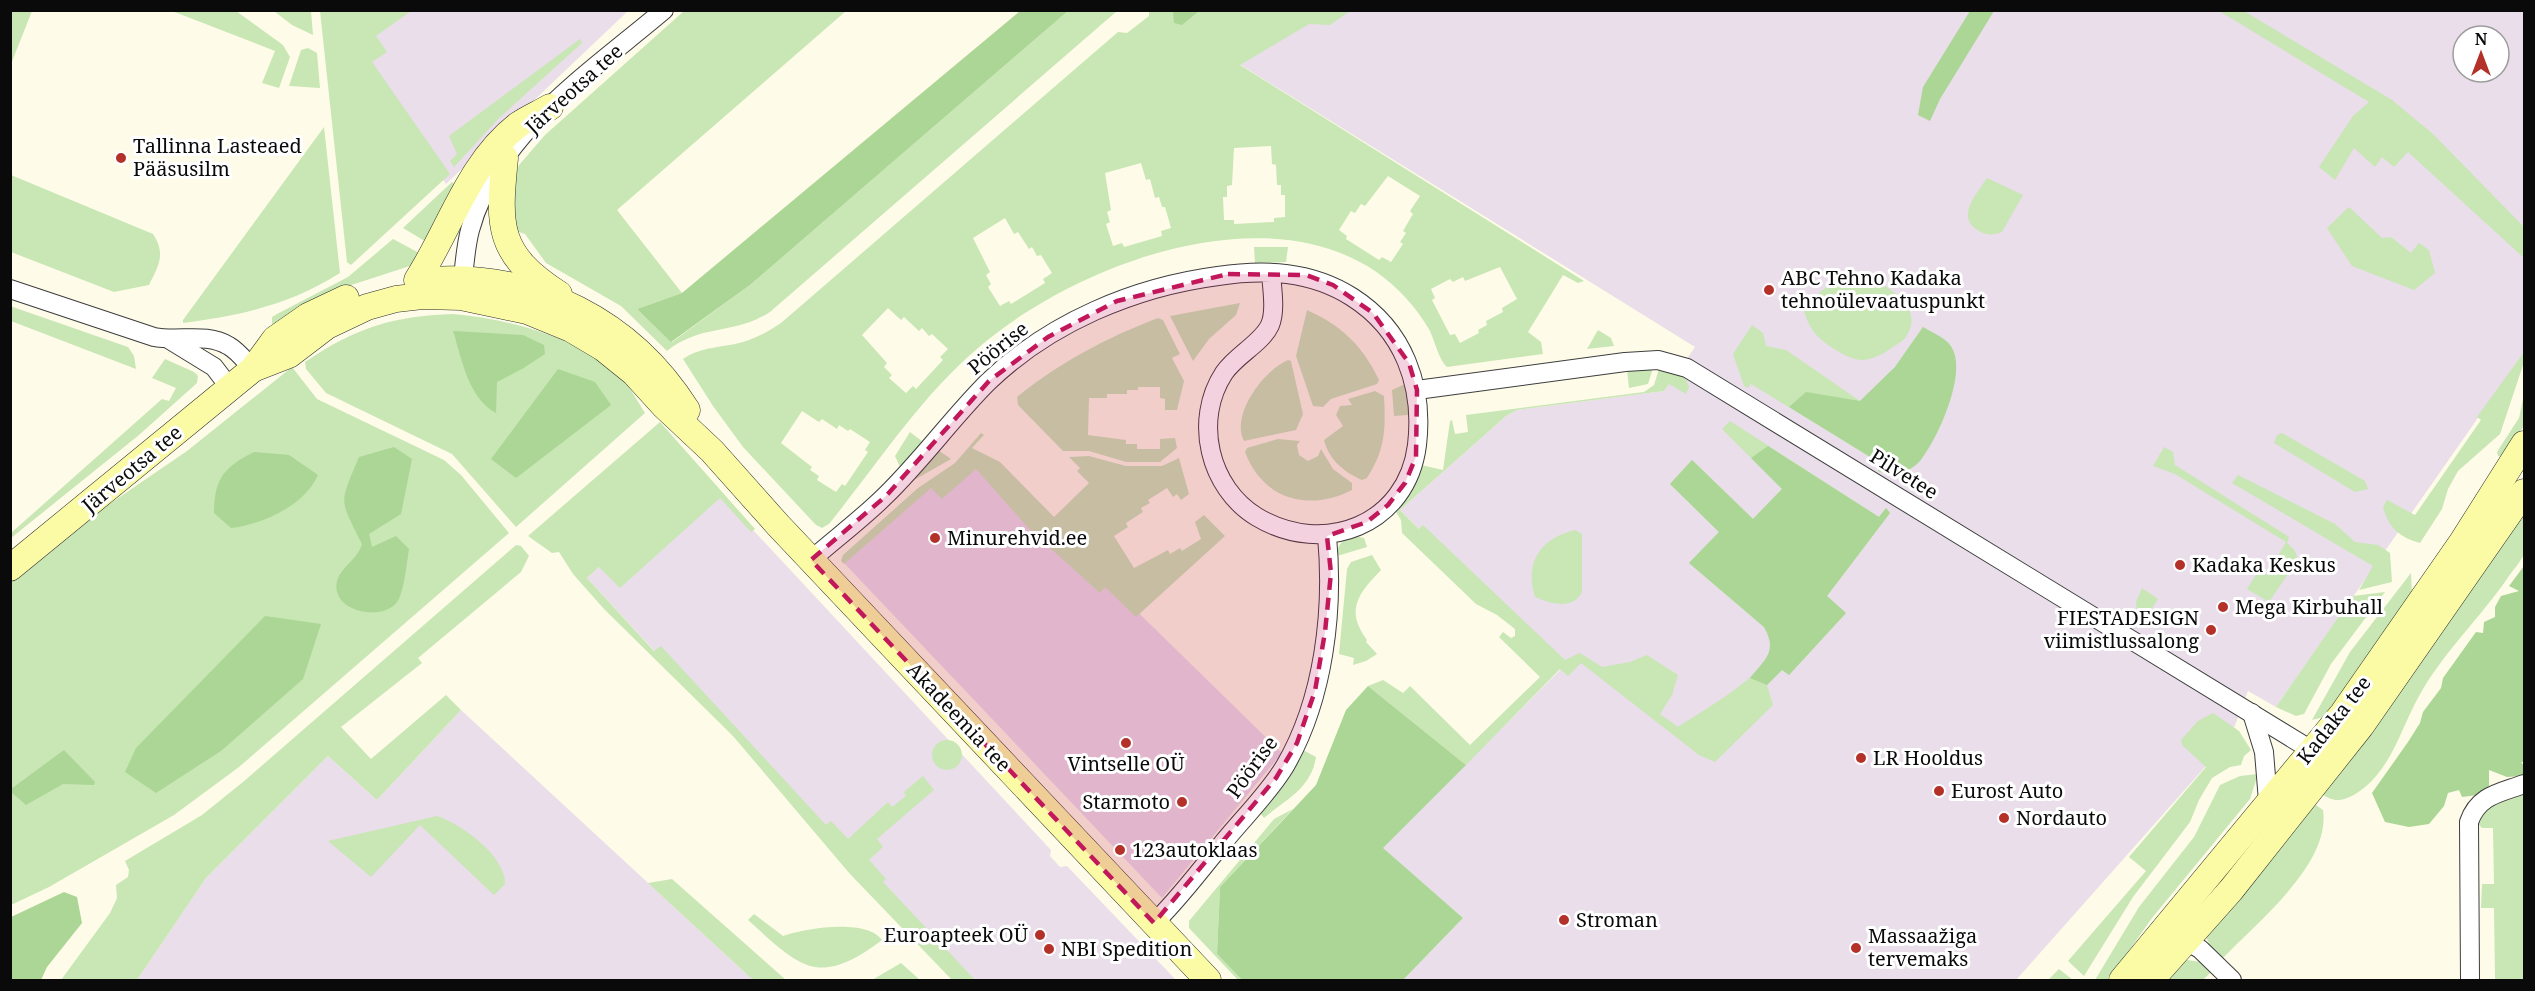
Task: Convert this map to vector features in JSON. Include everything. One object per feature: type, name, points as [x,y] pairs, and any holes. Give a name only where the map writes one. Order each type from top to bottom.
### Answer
[{"type":"main road","points":[[417,280],[475,175],[490,153],[519,125],[550,107]]},
{"type":"main road","points":[[505,158],[500,207],[501,222],[510,246],[521,266],[539,281],[580,307]]},
{"type":"main road","name":"Järveotsa tee","points":[[10,568],[253,369],[275,339],[308,316],[356,295],[417,280],[462,288]]},
{"type":"main road","name":"Akadeemia tee","points":[[462,288],[506,286],[580,307],[614,329],[648,359],[681,401],[712,451]]},
{"type":"main road","name":"Järveotsa tee","points":[[253,369],[289,355],[327,326],[368,307],[462,288]]},
{"type":"main road","name":"Akadeemia tee","points":[[462,288],[571,329],[603,348],[634,373],[664,406],[712,451],[811,560],[1208,981]]},
{"type":"main road","name":"Kadaka tee","points":[[2151,981],[2231,890],[2321,756],[2343,713],[2438,576],[2524,444]]},
{"type":"main road","points":[[2511,465],[2516,488],[2524,495]]},
{"type":"main road","name":"Kadaka tee","points":[[2122,981],[2268,801],[2379,702],[2524,495]]},
{"type":"main road","points":[[2438,576],[2443,586],[2445,608]]},
{"type":"main road","points":[[2173,917],[2176,932],[2186,941]]},
{"type":"street","name":"Järveotsa tee","points":[[462,288],[470,230],[490,181],[505,158],[522,135],[550,107],[664,10]]},
{"type":"street","name":"Pöörise","points":[[811,560],[886,496],[989,381],[1048,337],[1109,305],[1158,288],[1228,274],[1271,273],[1306,275],[1333,285],[1358,301],[1394,337],[1409,363],[1417,390],[1419,426],[1416,457],[1405,483],[1388,505],[1367,522],[1346,532],[1327,536],[1290,532],[1270,525],[1251,513],[1222,485],[1208,439],[1208,415],[1222,375],[1235,359],[1264,335],[1272,322],[1271,273]]},
{"type":"street","points":[[10,289],[170,340],[214,367],[230,388]]},
{"type":"street","points":[[170,340],[208,338],[230,346],[253,369]]},
{"type":"street","name":"Pilvetee","points":[[1417,390],[1625,362],[1658,360],[1674,362],[1700,375],[2321,756]]},
{"type":"street","name":"Pöörise","points":[[1154,923],[1276,778],[1297,743],[1315,691],[1325,632],[1331,573],[1327,536]]},
{"type":"street","points":[[2252,713],[2264,752],[2268,801]]},
{"type":"street","points":[[2470,981],[2469,822],[2473,808],[2487,797],[2524,784]]},
{"type":"street","points":[[2186,941],[2200,949],[2232,981]]},
{"type":"highlighted area","points":[[1228,274],[1306,275],[1333,285],[1373,313],[1409,363],[1417,390],[1416,457],[1405,483],[1388,505],[1367,522],[1327,536],[1331,573],[1325,632],[1315,691],[1297,743],[1276,778],[1154,923],[811,560],[886,496],[989,381],[1048,337],[1117,301]]},
{"type":"shaded area","points":[[341,10],[628,11],[446,184],[332,18]]},
{"type":"shaded area","points":[[1234,11],[2524,11],[2524,352],[2276,707],[2248,691],[2234,728],[2206,766],[2016,980],[1403,980],[1463,918],[1382,848],[1561,669],[1400,510],[1506,416],[1517,410],[1664,391],[1695,347],[1239,64]]},
{"type":"shaded area","points":[[971,449],[1282,753],[1162,898],[843,562]]},
{"type":"shaded area","points":[[701,474],[1051,850],[1050,856],[1060,867],[1067,866],[1176,980],[959,980],[587,578]]},
{"type":"shaded area","points":[[461,710],[753,980],[137,980],[206,878],[328,756],[377,800]]},
{"type":"green space","points":[[1173,10],[1199,11],[1182,25],[1174,23]]},
{"type":"green space","points":[[10,11],[32,11],[11,64]]},
{"type":"green space","points":[[172,11],[236,11],[283,45],[290,57],[279,88],[262,83],[275,51]]},
{"type":"green space","points":[[274,11],[311,11],[313,35],[292,25]]},
{"type":"green space","points":[[320,11],[411,11],[376,36],[387,52],[372,62],[450,174],[351,265],[347,262]]},
{"type":"green space","points":[[684,11],[846,11],[617,210],[682,293],[637,309],[672,342],[750,285],[1068,11],[1117,11],[770,312],[743,324],[693,336],[667,351],[621,306],[546,263],[525,234],[513,230],[510,191],[519,165],[545,135]]},
{"type":"green space","points":[[1020,11],[1068,11],[750,285],[671,342],[637,309],[682,293]]},
{"type":"green space","points":[[1149,11],[1350,11],[1330,25],[1309,24],[1240,65],[1584,281],[1578,283],[1563,275],[1528,332],[1541,342],[1543,354],[1447,367],[1425,322],[1399,291],[1375,271],[1329,249],[1278,239],[1224,240],[1169,250],[1115,267],[1064,291],[1018,318],[978,348],[918,409],[829,524],[822,528],[816,525],[743,447],[683,359],[705,349],[748,340],[781,323],[1118,32],[1127,33],[1149,16]],"holes":[[[1271,146],[1272,164],[1276,165],[1277,185],[1281,185],[1281,195],[1285,195],[1285,217],[1274,218],[1274,222],[1234,224],[1234,220],[1224,220],[1223,197],[1227,197],[1227,186],[1232,185],[1234,148]],[[1141,163],[1146,180],[1150,179],[1155,198],[1159,197],[1162,207],[1165,207],[1171,228],[1161,231],[1162,236],[1124,247],[1122,243],[1113,246],[1106,224],[1110,222],[1107,212],[1111,210],[1105,173]],[[1388,176],[1420,196],[1410,211],[1413,214],[1403,231],[1406,233],[1400,242],[1403,244],[1391,262],[1382,257],[1379,260],[1346,239],[1347,236],[1339,230],[1351,211],[1355,213],[1361,204],[1365,206]],[[1005,218],[1014,234],[1018,232],[1029,249],[1032,247],[1037,256],[1041,255],[1052,273],[1043,279],[1045,283],[1011,304],[1009,301],[1000,306],[988,287],[991,284],[986,275],[990,272],[973,238]],[[1500,267],[1517,299],[1502,308],[1503,312],[1486,321],[1487,325],[1478,330],[1479,333],[1460,343],[1455,334],[1450,335],[1432,300],[1435,298],[1431,289],[1450,279],[1453,282],[1463,277],[1465,281]],[[888,308],[901,320],[904,317],[919,331],[922,328],[929,336],[932,334],[948,349],[940,357],[943,360],[916,389],[913,386],[906,393],[889,378],[892,375],[884,367],[887,363],[862,335]],[[802,411],[819,422],[822,419],[837,429],[839,425],[848,431],[850,429],[870,442],[865,450],[868,452],[845,486],[842,484],[836,492],[817,480],[819,476],[810,470],[812,467],[781,443]]]},
{"type":"green space","points":[[1970,11],[1994,11],[1940,99],[1930,121],[1918,115],[1923,87]]},
{"type":"green space","points":[[2219,11],[2244,11],[2392,100],[2433,134],[2524,227],[2524,258],[2408,152],[2394,167],[2382,157],[2375,167],[2354,148],[2335,180],[2319,167],[2353,116],[2369,102]]},
{"type":"green space","points":[[580,39],[582,43],[498,119],[454,167],[450,161],[457,154],[449,136]]},
{"type":"green space","points":[[308,48],[317,53],[320,88],[289,86],[301,50]]},
{"type":"green space","points":[[324,127],[340,273],[283,301],[245,312],[183,323],[183,320]]},
{"type":"green space","points":[[11,175],[153,234],[159,248],[160,260],[149,285],[114,292],[11,252]]},
{"type":"green space","points":[[1987,178],[2023,195],[2002,232],[1993,234],[1979,231],[1972,225],[1968,213],[1973,199]]},
{"type":"green space","points":[[452,182],[456,185],[428,243],[403,228]]},
{"type":"green space","points":[[2349,207],[2382,238],[2391,237],[2411,253],[2419,243],[2429,250],[2435,273],[2414,290],[2352,266],[2327,228]]},
{"type":"green space","points":[[393,239],[423,255],[416,264],[339,289],[275,327],[272,323],[272,317],[348,277]]},
{"type":"green space","points":[[1254,247],[1288,247],[1286,262],[1255,263]]},
{"type":"green space","points":[[1859,274],[1890,289],[1900,297],[1911,316],[1911,326],[1904,339],[1880,355],[1864,360],[1845,355],[1821,340],[1808,322],[1804,311],[1814,297],[1827,287]]},
{"type":"green space","points":[[1240,303],[1236,315],[1209,339],[1193,361],[1170,316]]},
{"type":"green space","points":[[10,306],[128,347],[134,356],[136,369],[11,321]]},
{"type":"green space","points":[[1307,310],[1330,322],[1350,338],[1373,368],[1379,380],[1377,384],[1331,399],[1323,407],[1313,406],[1296,356]]},
{"type":"green space","points":[[453,314],[500,321],[548,334],[592,355],[628,386],[645,413],[516,527],[452,454],[326,393],[306,369],[305,362],[358,332],[393,321]]},
{"type":"green space","points":[[1158,318],[1163,320],[1180,354],[1172,358],[1184,381],[1177,410],[1165,410],[1165,399],[1160,398],[1160,387],[1138,387],[1138,390],[1127,390],[1127,394],[1107,394],[1107,398],[1089,398],[1088,435],[1126,440],[1126,444],[1137,444],[1137,449],[1160,449],[1160,439],[1175,438],[1177,448],[1160,462],[1126,462],[1089,451],[1063,451],[1018,405],[1017,397],[1067,362],[1120,334]]},
{"type":"green space","points":[[1752,325],[1763,333],[1766,346],[1786,350],[1860,401],[1895,367],[1923,327],[1949,343],[1954,360],[1953,381],[1948,405],[1927,449],[1913,465],[1896,473],[1878,471],[1880,463],[1751,384],[1748,388],[1744,386],[1733,354]]},
{"type":"green space","points":[[1923,327],[1950,345],[1955,356],[1956,371],[1949,404],[1935,438],[1920,461],[1906,471],[1895,474],[1878,471],[1880,463],[1789,407],[1806,392],[1860,401],[1895,367]]},
{"type":"green space","points":[[1598,330],[1611,338],[1614,346],[1587,349]]},
{"type":"green space","points":[[453,331],[523,335],[544,345],[545,354],[497,382],[496,413],[486,406],[472,388]]},
{"type":"green space","points":[[2524,352],[2524,362],[2500,434],[2458,471],[2448,489],[2442,509],[2420,543],[2401,535],[2388,521],[2385,514],[2383,507],[2387,500],[2415,515],[2481,420],[2477,417]]},
{"type":"green space","points":[[165,359],[194,372],[198,376],[197,383],[139,435],[11,538],[11,533],[162,399],[169,401],[176,388],[152,378]]},
{"type":"green space","points":[[1288,360],[1291,361],[1303,414],[1296,430],[1244,441],[1241,430],[1242,419],[1252,394],[1269,373]]},
{"type":"green space","points":[[292,367],[317,399],[444,460],[461,475],[509,533],[239,767],[174,815],[49,887],[11,905],[10,583],[92,516],[187,451]]},
{"type":"green space","points":[[1653,368],[1648,384],[1629,388],[1627,370]]},
{"type":"green space","points":[[558,369],[595,382],[611,405],[516,478],[491,459]]},
{"type":"green space","points":[[1659,369],[1685,377],[1689,387],[1686,394],[1669,384],[1664,391],[1517,410],[1506,416],[1400,510],[1419,529],[1423,525],[1565,660],[1580,653],[1602,667],[1630,662],[1647,655],[1678,675],[1672,695],[1660,714],[1678,727],[1745,682],[1766,659],[1771,649],[1764,627],[1689,563],[1719,532],[1670,484],[1692,460],[1753,519],[1782,489],[1722,429],[1730,421],[1879,517],[1886,508],[1890,513],[1827,596],[1846,613],[1789,675],[1782,670],[1767,685],[1773,705],[1715,762],[1699,755],[1581,663],[1568,676],[1560,669],[1466,765],[1368,686],[1383,680],[1403,693],[1410,686],[1470,745],[1540,677],[1499,637],[1503,632],[1511,638],[1515,636],[1515,629],[1497,615],[1476,604],[1402,533],[1401,520],[1394,509],[1421,465],[1443,470],[1450,421],[1452,420],[1455,434],[1468,432],[1466,415],[1644,392],[1654,385]]},
{"type":"green space","points":[[1405,384],[1410,412],[1408,415],[1394,416],[1392,390]]},
{"type":"green space","points":[[1375,391],[1384,396],[1383,439],[1373,468],[1367,478],[1362,480],[1349,473],[1333,459],[1324,440],[1343,426],[1336,415],[1340,406],[1352,405],[1348,399]]},
{"type":"green space","points":[[2524,395],[2524,426],[2501,457],[2498,456],[2497,452],[2519,418]]},
{"type":"green space","points":[[660,422],[755,529],[751,532],[720,498],[620,588],[599,567],[587,578],[654,651],[661,646],[826,825],[831,821],[848,839],[888,802],[892,807],[906,796],[904,792],[923,776],[934,790],[877,839],[883,847],[869,860],[886,879],[883,882],[975,980],[952,980],[850,874],[733,736],[604,609],[573,574],[559,552],[552,553],[528,536]]},
{"type":"green space","points":[[910,432],[923,442],[900,467],[895,456]]},
{"type":"green space","points":[[981,433],[984,435],[972,448],[1000,462],[1054,517],[1089,483],[1077,471],[1080,468],[1069,457],[1089,456],[1126,466],[1162,466],[1179,458],[1189,494],[1181,500],[1177,494],[1173,497],[1167,488],[1148,500],[1150,503],[1141,508],[1143,512],[1126,523],[1128,527],[1114,536],[1134,568],[1168,550],[1170,554],[1180,548],[1182,551],[1201,539],[1195,522],[1204,515],[1225,536],[1136,617],[1105,587],[1100,593],[1031,531],[976,469],[942,499],[931,488],[844,564],[841,561],[843,555],[918,488],[955,463]]},
{"type":"green space","points":[[2282,433],[2365,481],[2368,489],[2355,492],[2274,443],[2277,435]]},
{"type":"green space","points":[[1278,439],[1300,441],[1297,445],[1299,455],[1308,461],[1318,456],[1321,449],[1333,469],[1352,483],[1352,490],[1336,497],[1320,500],[1289,497],[1275,491],[1253,468],[1245,452],[1247,448]]},
{"type":"green space","points":[[1768,446],[1879,517],[1886,508],[1890,513],[1827,596],[1846,613],[1789,675],[1782,670],[1767,685],[1750,678],[1765,660],[1770,649],[1764,627],[1689,563],[1719,532],[1670,484],[1692,460],[1753,519],[1782,489],[1751,458]]},
{"type":"green space","points":[[394,447],[412,459],[401,514],[369,534],[372,547],[396,536],[409,549],[403,584],[397,602],[390,608],[381,612],[359,611],[349,607],[341,600],[337,592],[339,576],[362,544],[346,509],[345,493],[359,457]]},
{"type":"green space","points":[[2164,447],[2173,452],[2175,465],[2289,537],[2287,543],[2296,553],[2297,559],[2269,602],[2247,589],[2259,570],[2267,575],[2286,542],[2175,474],[2153,466]]},
{"type":"green space","points":[[938,450],[951,459],[916,479],[915,478]]},
{"type":"green space","points":[[254,452],[289,455],[318,475],[303,496],[281,512],[269,518],[231,528],[214,513],[216,491],[228,469]]},
{"type":"green space","points":[[2238,475],[2335,524],[2355,542],[2378,545],[2390,553],[2392,582],[2359,590],[2373,566],[2232,483]]},
{"type":"green space","points":[[2522,515],[2524,516],[2526,542],[2523,556],[2428,681],[2383,767],[2365,787],[2348,798],[2332,799],[2321,793]]},
{"type":"green space","points":[[1575,530],[1582,534],[1582,592],[1573,601],[1561,604],[1535,597],[1532,573],[1538,553],[1553,539]]},
{"type":"green space","points":[[1354,536],[1364,538],[1367,547],[1337,556],[1341,543]]},
{"type":"green space","points":[[516,545],[521,546],[529,556],[521,572],[418,658],[422,663],[341,727],[371,759],[446,695],[461,710],[377,800],[328,756],[206,878],[137,980],[61,980],[110,913],[117,898],[116,885],[128,877],[129,870],[125,861],[202,815],[243,782]]},
{"type":"green space","points":[[1372,555],[1381,570],[1361,595],[1356,611],[1357,620],[1366,642],[1377,654],[1353,665],[1354,658],[1339,654],[1347,569],[1351,562]]},
{"type":"green space","points":[[2524,566],[2524,762],[2521,762],[2524,766],[2524,776],[2507,777],[2489,770],[2489,786],[2478,795],[2462,797],[2459,790],[2448,793],[2444,806],[2429,824],[2409,827],[2385,822],[2372,793],[2420,723],[2423,712],[2441,688],[2443,678],[2476,632],[2483,633],[2484,622],[2495,617],[2495,607],[2501,596],[2519,591],[2509,586]]},
{"type":"green space","points":[[2411,573],[2412,594],[2327,716],[2312,720],[2350,652]]},
{"type":"green space","points":[[2142,588],[2158,599],[2145,620],[2137,617],[2136,602]]},
{"type":"green space","points":[[2385,592],[2331,664],[2304,714],[2296,716],[2276,707],[2353,596]]},
{"type":"green space","points":[[265,616],[321,624],[303,679],[221,751],[156,793],[125,772],[136,748]]},
{"type":"green space","points":[[1368,686],[1466,765],[1383,848],[1463,918],[1403,980],[1242,980],[1217,954],[1220,887],[1316,785],[1346,710]]},
{"type":"green space","points":[[2213,713],[2239,731],[2251,750],[2244,756],[2241,765],[2230,767],[2212,778],[2190,822],[2133,897],[2084,976],[2068,961],[2146,871],[2129,857],[2206,767],[2182,745],[2181,740],[2198,721]]},
{"type":"green space","points":[[947,740],[953,741],[961,749],[961,761],[953,769],[947,770],[941,769],[933,761],[932,755],[933,749],[941,741]]},
{"type":"green space","points":[[64,750],[95,782],[94,785],[63,784],[26,805],[11,792],[11,789]]},
{"type":"green space","points":[[1303,750],[1316,757],[1309,777],[1296,792],[1264,818],[1260,813],[1287,780]]},
{"type":"green space","points":[[2258,774],[2250,799],[2152,918],[2108,980],[2095,980],[2139,907],[2194,837],[2220,785],[2240,776]]},
{"type":"green space","points":[[2524,787],[2524,980],[2495,980],[2494,908],[2481,908],[2482,884],[2494,884],[2493,828],[2482,828],[2478,824],[2480,810]]},
{"type":"green space","points":[[2313,803],[2323,810],[2322,830],[2316,851],[2289,891],[2223,958],[2209,944],[2205,934]]},
{"type":"green space","points":[[1293,809],[1220,887],[1217,954],[1242,980],[1238,980],[1189,928],[1189,921],[1274,819]]},
{"type":"green space","points":[[437,816],[469,833],[498,862],[505,884],[494,895],[420,825],[371,877],[328,841]]},
{"type":"green space","points":[[672,879],[786,980],[753,980],[648,883]]},
{"type":"green space","points":[[64,892],[77,897],[82,923],[47,967],[41,980],[11,980],[11,917]]},
{"type":"green space","points":[[754,914],[783,936],[820,928],[850,927],[874,933],[882,940],[842,964],[825,967],[811,966],[782,950],[748,920]]},
{"type":"green space","points":[[2187,960],[2201,962],[2211,972],[2203,980],[2161,980],[2177,963]]},
{"type":"green space","points":[[901,963],[920,980],[872,980]]},
{"type":"green space","points":[[2059,969],[2073,980],[2048,980]]},
{"type":"place","name":"Tallinna Lasteaed Pääsusilm","points":[[121,158]]},
{"type":"place","name":"ABC Tehno Kadaka tehnoülevaatuspunkt","points":[[1769,290]]},
{"type":"place","name":"Minurehvid.ee","points":[[935,538]]},
{"type":"place","name":"Kadaka Keskus","points":[[2180,565]]},
{"type":"place","name":"Mega Kirbuhall","points":[[2223,607]]},
{"type":"place","name":"FIESTADESIGN viimistlussalong","points":[[2211,630]]},
{"type":"place","name":"Vintselle OÜ","points":[[1126,743]]},
{"type":"place","name":"LR Hooldus","points":[[1861,758]]},
{"type":"place","name":"Eurost Auto","points":[[1939,791]]},
{"type":"place","name":"Starmoto","points":[[1182,802]]},
{"type":"place","name":"Nordauto","points":[[2004,818]]},
{"type":"place","name":"123autoklaas","points":[[1120,850]]},
{"type":"place","name":"Stroman","points":[[1564,920]]},
{"type":"place","name":"Euroapteek OÜ","points":[[1040,935]]},
{"type":"place","name":"Massaažiga tervemaks","points":[[1856,948]]},
{"type":"place","name":"NBI Spedition","points":[[1049,949]]}]
